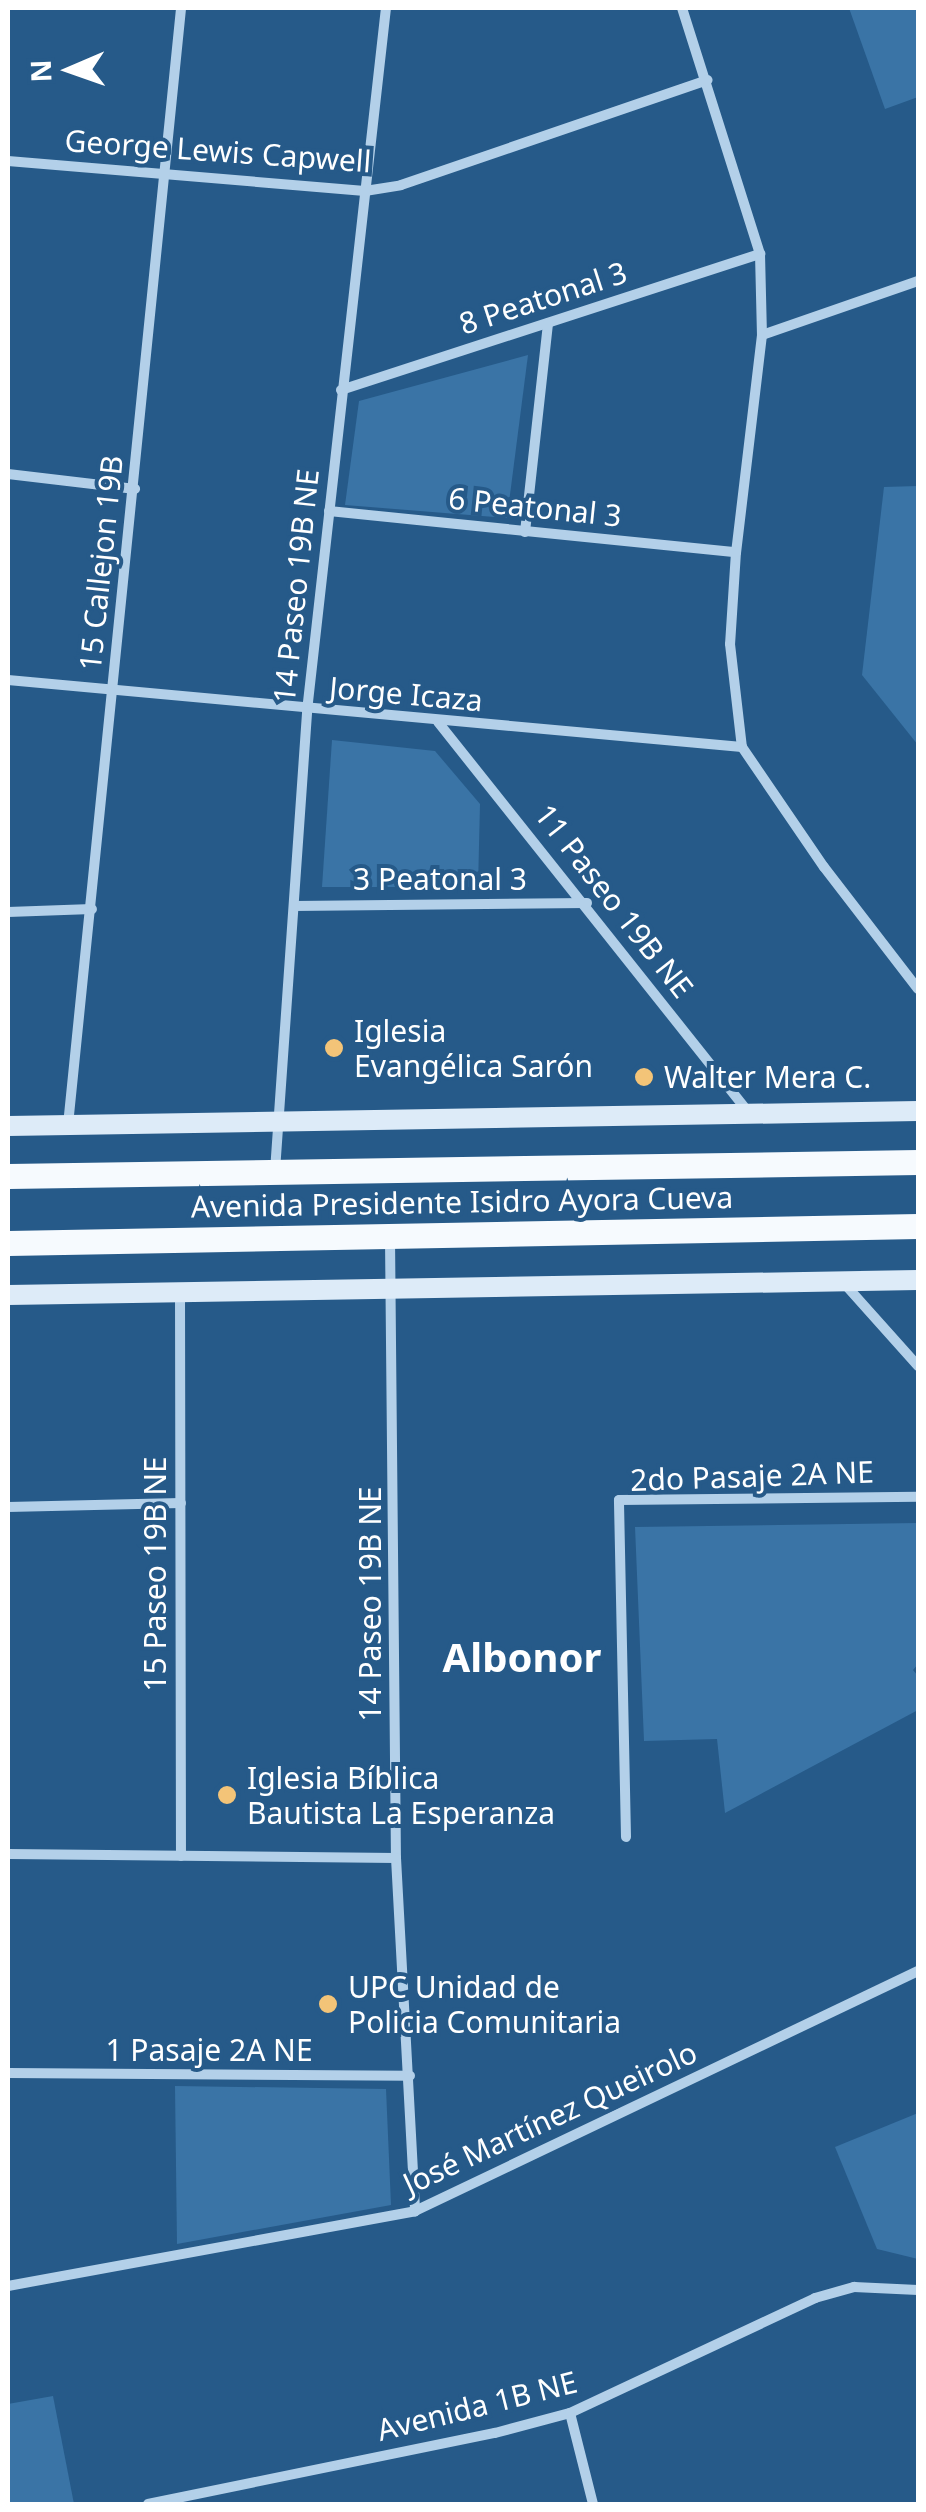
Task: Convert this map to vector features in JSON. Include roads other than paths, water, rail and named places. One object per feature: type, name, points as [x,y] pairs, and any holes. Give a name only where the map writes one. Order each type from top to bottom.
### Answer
[{"type":"main road","points":[[8,1126],[918,1111]]},
{"type":"main road","name":"Avenida Presidente Isidro Ayora Cueva","points":[[8,1176],[918,1162]]},
{"type":"main road","name":"Avenida Presidente Isidro Ayora Cueva","points":[[8,1243],[918,1226]]},
{"type":"main road","points":[[8,1295],[918,1280]]},
{"type":"street","name":"15 Callejon 19B","points":[[68,1124],[181,8]]},
{"type":"street","name":"14 Paseo 19B NE","points":[[275,1172],[308,711],[386,8]]},
{"type":"street","points":[[682,8],[708,80],[760,254],[762,335],[736,552],[730,644],[742,747],[824,867],[918,989]]},
{"type":"street","name":"George Lewis Capwell","points":[[8,160],[166,177],[365,190],[401,185],[708,80]]},
{"type":"street","name":"8 Peatonal 3","points":[[341,390],[760,254]]},
{"type":"street","points":[[762,335],[918,281]]},
{"type":"street","points":[[525,532],[548,323]]},
{"type":"street","points":[[8,474],[135,489]]},
{"type":"street","name":"6 Peatonal 3","points":[[329,511],[736,552]]},
{"type":"street","name":"Jorge Icaza","points":[[8,680],[308,711],[742,747]]},
{"type":"street","name":"11 Paseo 19B NE","points":[[438,722],[587,903],[750,1114]]},
{"type":"street","name":"3 Peatonal 3","points":[[294,906],[587,903]]},
{"type":"street","points":[[8,912],[92,910]]},
{"type":"street","name":"14 Paseo 19B NE","points":[[390,1236],[394,1289],[396,1858],[415,2211]]},
{"type":"street","points":[[842,1282],[918,1366]]},
{"type":"street","name":"15 Paseo 19B NE","points":[[180,1292],[181,1856]]},
{"type":"street","name":"2do Pasaje 2A NE","points":[[626,1837],[619,1500],[918,1497]]},
{"type":"street","points":[[8,1507],[181,1502]]},
{"type":"street","points":[[8,1854],[396,1858]]},
{"type":"street","name":"José Martínez Queirolo","points":[[8,2286],[415,2211],[918,1971]]},
{"type":"street","name":"1 Pasaje 2A NE","points":[[8,2074],[410,2076]]},
{"type":"street","name":"Avenida 1B NE","points":[[148,2504],[494,2434],[570,2413],[815,2298],[854,2288],[918,2290]]},
{"type":"street","points":[[570,2413],[593,2504]]},
{"type":"place","name":"Iglesia Evangélica Sarón","points":[[334,1048]]},
{"type":"place","name":"Walter Mera C.","points":[[644,1077]]},
{"type":"place","name":"Iglesia Bíblica Bautista La Esperanza","points":[[227,1795]]},
{"type":"place","name":"UPC Unidad de Policia Comunitaria","points":[[328,2004]]},
{"type":"district","name":"Albonor","points":[[522,1657]]}]
